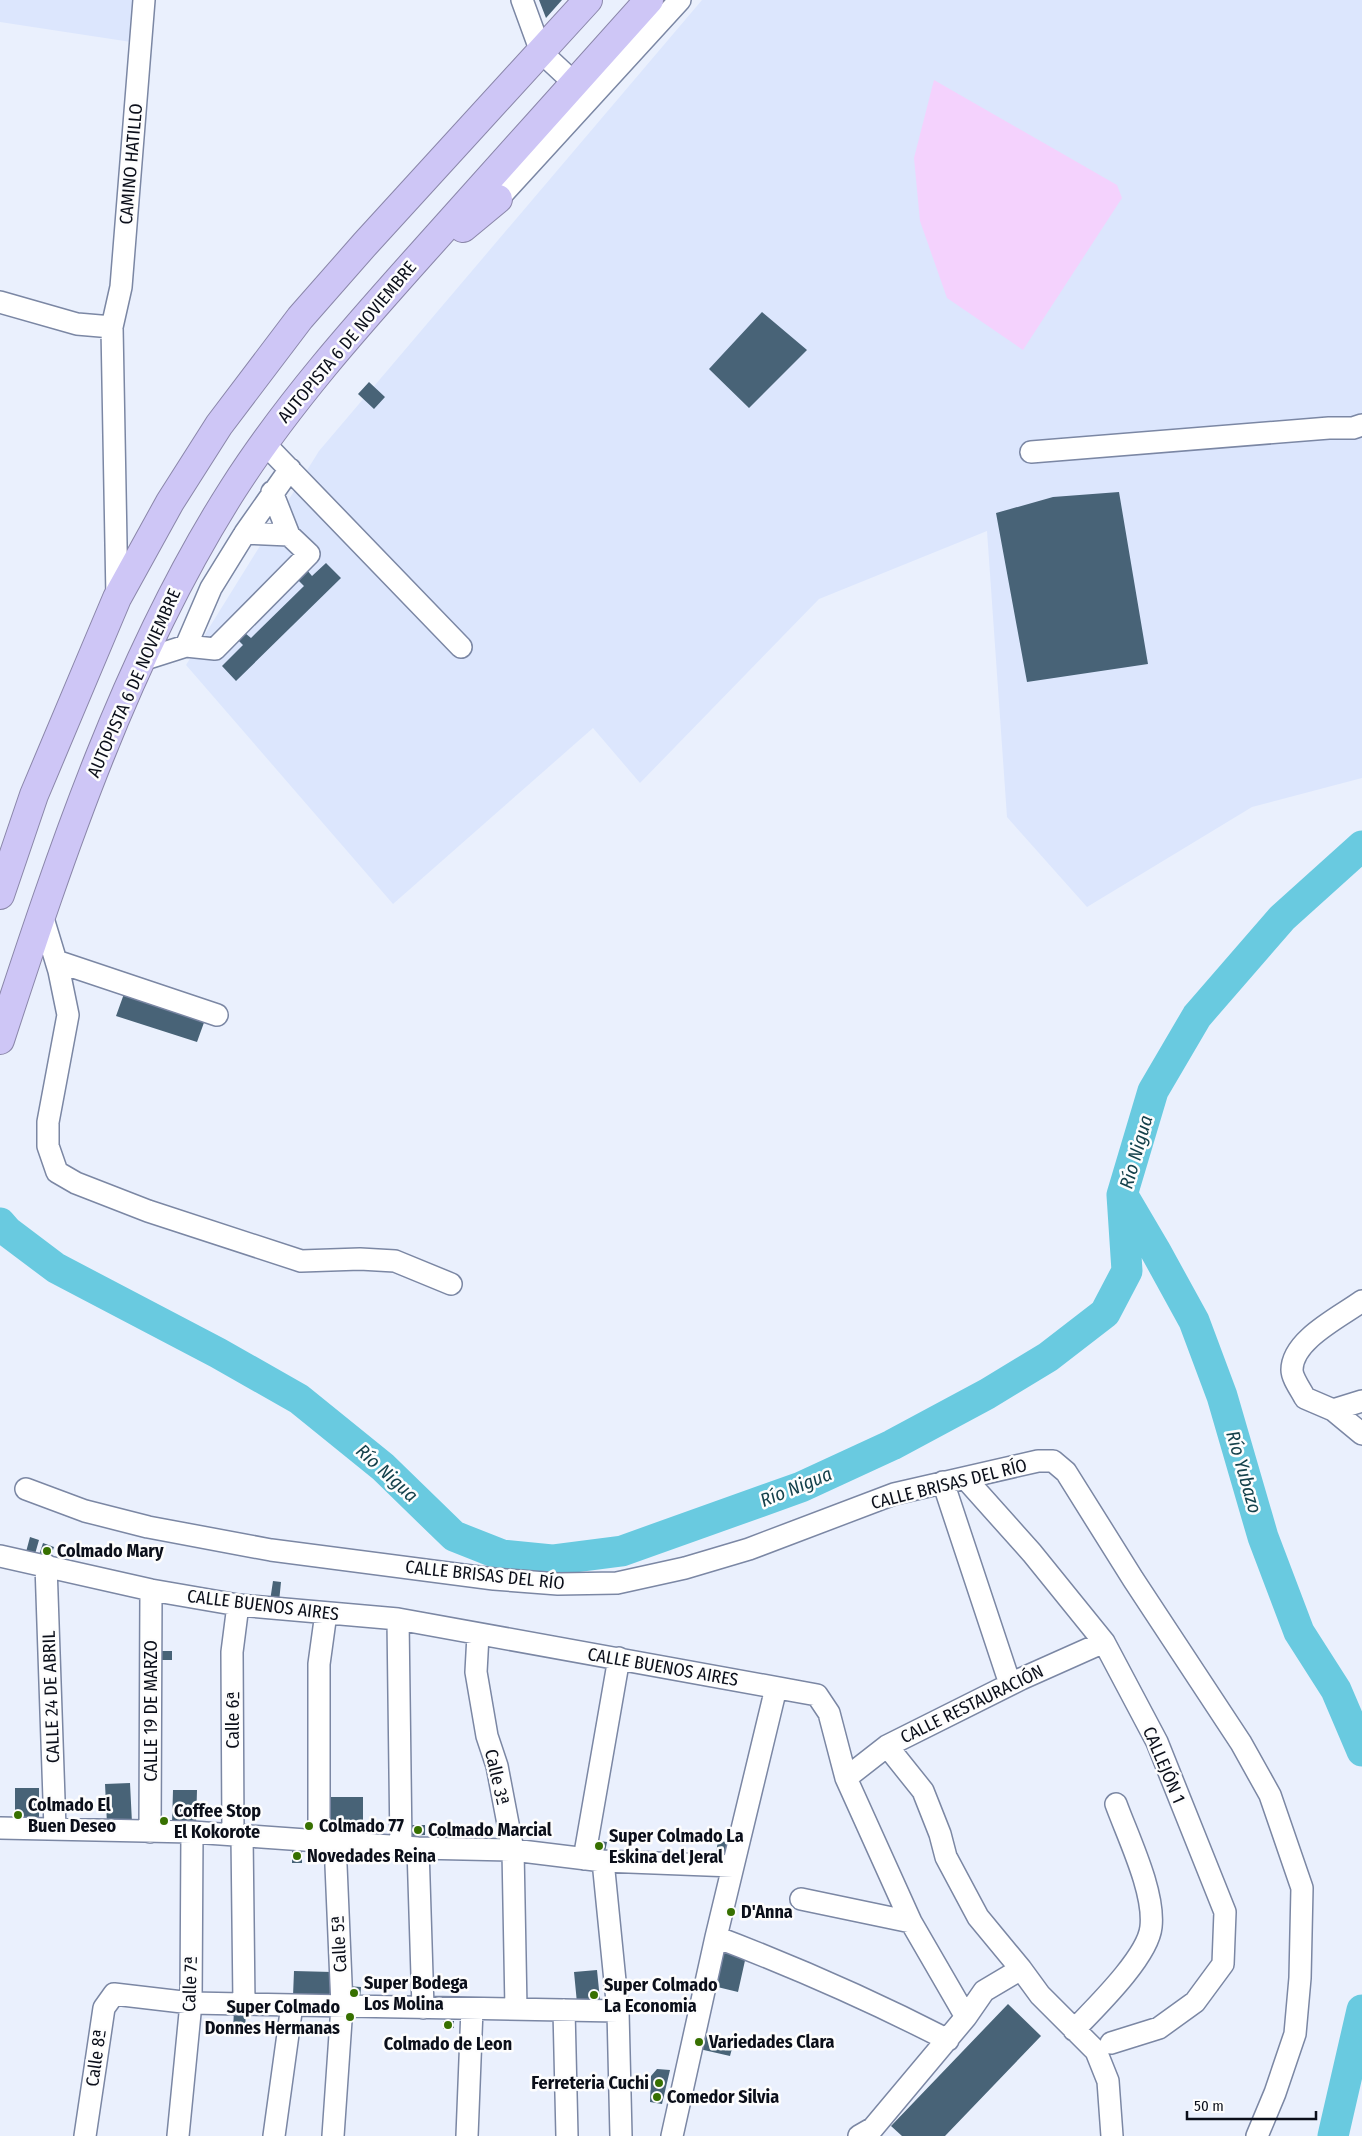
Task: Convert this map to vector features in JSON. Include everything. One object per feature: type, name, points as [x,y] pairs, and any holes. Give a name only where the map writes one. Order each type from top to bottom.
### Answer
[{"type":"highway","points":[[0,894],[34,795],[117,598],[170,502],[219,425],[300,318],[364,244],[588,0]]},
{"type":"highway","name":"AUTOPISTA 6 DE NOVIEMBRE","points":[[0,1040],[71,831],[112,728],[167,604],[232,489],[264,443],[342,341],[399,279],[582,91],[649,0]]},
{"type":"highway","points":[[399,279],[498,199]]},
{"type":"street","name":"CAMINO HATILLO","points":[[117,598],[112,327],[121,287],[144,0]]},
{"type":"street","points":[[522,0],[541,52],[582,91]]},
{"type":"street","points":[[498,199],[582,91],[680,0]]},
{"type":"street","points":[[0,302],[78,324],[112,327]]},
{"type":"street","points":[[1031,452],[1329,428],[1353,428],[1362,425]]},
{"type":"street","points":[[264,443],[461,647]]},
{"type":"street","points":[[186,646],[211,588],[272,492],[290,469]]},
{"type":"street","points":[[142,660],[186,646],[214,649],[309,554],[289,535],[272,492]]},
{"type":"street","points":[[245,533],[289,535]]},
{"type":"street","points":[[42,915],[56,961],[68,1015],[48,1122],[48,1146],[57,1172],[76,1183],[148,1210],[301,1261],[360,1259],[395,1261],[451,1284]]},
{"type":"street","points":[[56,961],[217,1015]]},
{"type":"street","points":[[1362,1301],[1314,1334],[1294,1355],[1292,1372],[1305,1398],[1333,1410],[1362,1434]]},
{"type":"street","points":[[1333,1410],[1362,1401]]},
{"type":"street","name":"CALLE BRISAS DEL RÍO","points":[[26,1489],[85,1511],[148,1527],[271,1550],[494,1579],[558,1584],[617,1583],[685,1568],[749,1549],[894,1494],[1038,1461],[1053,1461],[1066,1472],[1133,1579],[1241,1743],[1270,1795],[1302,1888],[1300,1978],[1294,2034],[1275,2093],[1257,2136]]},
{"type":"street","name":"CALLEJÓN 1","points":[[965,1478],[1032,1553],[1104,1642],[1157,1742],[1224,1912],[1223,1964],[1195,2002],[1159,2028],[1111,2043]]},
{"type":"street","points":[[943,1482],[1010,1684]]},
{"type":"street","name":"CALLE BUENOS AIRES","points":[[0,1556],[151,1590],[238,1605],[398,1619],[817,1695],[830,1713],[846,1778],[911,1922],[966,2017]]},
{"type":"street","name":"CALLE 24 DE ABRIL","points":[[46,1565],[55,1829]]},
{"type":"street","name":"CALLE 19 DE MARZO","points":[[150,1832],[151,1590]]},
{"type":"street","name":"Calle 6ª","points":[[238,1605],[232,1652],[244,2004]]},
{"type":"street","name":"Calle 5ª","points":[[326,1613],[319,1664],[327,1841],[342,2006],[333,2136]]},
{"type":"street","points":[[398,1619],[410,1847],[423,2008]]},
{"type":"street","name":"Calle 3ª","points":[[478,1635],[476,1672],[487,1736],[497,1766],[513,1850],[516,2009]]},
{"type":"street","name":"CALLE RESTAURACIÓN","points":[[846,1778],[887,1746],[1010,1684],[1104,1642]]},
{"type":"street","points":[[619,1658],[594,1860],[618,2011],[621,2136]]},
{"type":"street","points":[[672,2136],[716,1936],[776,1688]]},
{"type":"street","points":[[887,1746],[923,1792],[940,1834],[946,1857],[978,1918],[1021,1969],[1040,1995],[1096,2052],[1108,2081],[1112,2136]]},
{"type":"street","points":[[1074,2030],[1119,1981],[1142,1951],[1152,1928],[1149,1898],[1138,1862],[1116,1804]]},
{"type":"street","points":[[0,1828],[192,1832],[410,1847],[513,1850],[594,1860],[733,1866]]},
{"type":"street","name":"Calle 7ª","points":[[178,2136],[191,2003],[192,1832]]},
{"type":"street","points":[[801,1899],[911,1922]]},
{"type":"street","points":[[716,1936],[774,1958],[886,2008],[948,2040]]},
{"type":"street","points":[[859,2136],[873,2128],[948,2040],[984,1991],[1021,1969]]},
{"type":"street","name":"Calle 8ª","points":[[85,2136],[104,2008],[114,1994],[191,2003]]},
{"type":"street","points":[[191,2003],[618,2011]]},
{"type":"street","points":[[274,2136],[292,2005]]},
{"type":"street","points":[[467,2136],[472,2008]]},
{"type":"street","points":[[564,2010],[568,2136]]},
{"type":"shaded area","points":[[0,0],[134,0],[131,42],[0,22]]},
{"type":"shaded area","points":[[702,0],[1362,0],[1362,778],[1252,807],[1087,907],[1007,817],[987,531],[819,599],[640,783],[593,728],[393,904],[186,665],[319,451]]},
{"type":"shaded area","points":[[934,80],[1117,185],[1122,198],[1023,350],[947,298],[920,221],[914,158]]},
{"type":"building","points":[[539,0],[562,0],[546,18]]},
{"type":"building","points":[[762,312],[807,350],[749,408],[709,369]]},
{"type":"building","points":[[369,382],[385,397],[374,409],[358,394]]},
{"type":"building","points":[[1119,492],[1148,664],[1027,682],[996,513],[1053,497]]},
{"type":"building","points":[[326,563],[341,578],[236,681],[222,666],[243,645],[238,640],[245,633],[251,638],[304,586],[298,580],[307,570],[312,576]]},
{"type":"building","points":[[125,991],[206,1017],[197,1042],[116,1016]]},
{"type":"building","points":[[30,1537],[39,1540],[35,1554],[26,1552]]},
{"type":"building","name":"Colmado Mary","points":[[43,1543],[54,1547],[50,1559],[39,1555]]},
{"type":"building","points":[[273,1581],[281,1582],[279,1602],[270,1601]]},
{"type":"building","points":[[155,1651],[172,1651],[172,1660],[156,1660]]},
{"type":"building","points":[[130,1783],[132,1823],[107,1824],[105,1784]]},
{"type":"building","points":[[15,1788],[39,1788],[39,1819],[15,1820]]},
{"type":"building","points":[[173,1790],[197,1790],[196,1826],[172,1825]]},
{"type":"building","points":[[328,1797],[363,1797],[363,1834],[328,1834]]},
{"type":"building","name":"Colmado Marcial","points":[[410,1825],[425,1825],[425,1835],[410,1836]]},
{"type":"building","points":[[450,1826],[451,1836],[439,1838],[438,1827]]},
{"type":"building","name":"Super Colmado La Eskina del Jeral","points":[[593,1840],[607,1842],[605,1852],[591,1849]]},
{"type":"building","points":[[718,1841],[727,1842],[725,1854],[716,1853]]},
{"type":"building","name":"Novedades Reina","points":[[302,1849],[302,1863],[292,1863],[292,1850]]},
{"type":"building","points":[[714,1948],[746,1956],[738,1992],[705,1984]]},
{"type":"building","points":[[597,1970],[600,2000],[577,2003],[574,1972]]},
{"type":"building","points":[[294,1971],[332,1972],[331,1997],[293,1996]]},
{"type":"building","name":"Super Bodega Los Molina","points":[[347,1986],[361,1987],[360,1999],[347,1998]]},
{"type":"building","points":[[1008,2004],[1041,2036],[945,2136],[902,2136],[891,2126]]},
{"type":"building","points":[[234,2009],[246,2009],[245,2032],[233,2031]]},
{"type":"building","name":"Colmado de Leon","points":[[443,2021],[454,2021],[454,2028],[443,2029]]},
{"type":"building","points":[[698,2033],[734,2041],[730,2056],[695,2048]]},
{"type":"building","name":"Ferreteria Cuchi","points":[[657,2069],[670,2070],[662,2104],[650,2102],[651,2076]]},
{"type":"waterway","name":"Río Nigua","points":[[0,1223],[7,1231],[56,1268],[218,1353],[299,1399],[383,1467],[454,1536],[502,1555],[552,1560],[622,1551],[801,1487],[892,1445],[987,1394],[1048,1357],[1105,1313],[1127,1271],[1122,1195],[1153,1091],[1197,1016],[1282,918],[1362,846]]},
{"type":"waterway","name":"Río Yubazo","points":[[1125,1199],[1194,1321],[1222,1396],[1263,1537],[1299,1632],[1336,1690],[1362,1751]]},
{"type":"waterway","name":"Río Yubazo","points":[[1333,2136],[1362,2010]]},
{"type":"place","name":"Colmado Mary","points":[[47,1551]]},
{"type":"place","name":"Colmado El Buen Deseo","points":[[18,1815]]},
{"type":"place","name":"Coffee Stop El Kokorote","points":[[164,1821]]},
{"type":"place","name":"Colmado 77","points":[[309,1826]]},
{"type":"place","name":"Colmado Marcial","points":[[418,1830]]},
{"type":"place","name":"Super Colmado La Eskina del Jeral","points":[[599,1846]]},
{"type":"place","name":"Novedades Reina","points":[[297,1856]]},
{"type":"place","name":"D'Anna","points":[[731,1912]]},
{"type":"place","name":"Super Bodega Los Molina","points":[[354,1993]]},
{"type":"place","name":"Super Colmado La Economia","points":[[594,1995]]},
{"type":"place","name":"Super Colmado Donnes Hermanas","points":[[350,2017]]},
{"type":"place","name":"Colmado de Leon","points":[[448,2025]]},
{"type":"place","name":"Variedades Clara","points":[[699,2042]]},
{"type":"place","name":"Ferreteria Cuchi","points":[[659,2083]]},
{"type":"place","name":"Comedor Silvia","points":[[657,2097]]}]
